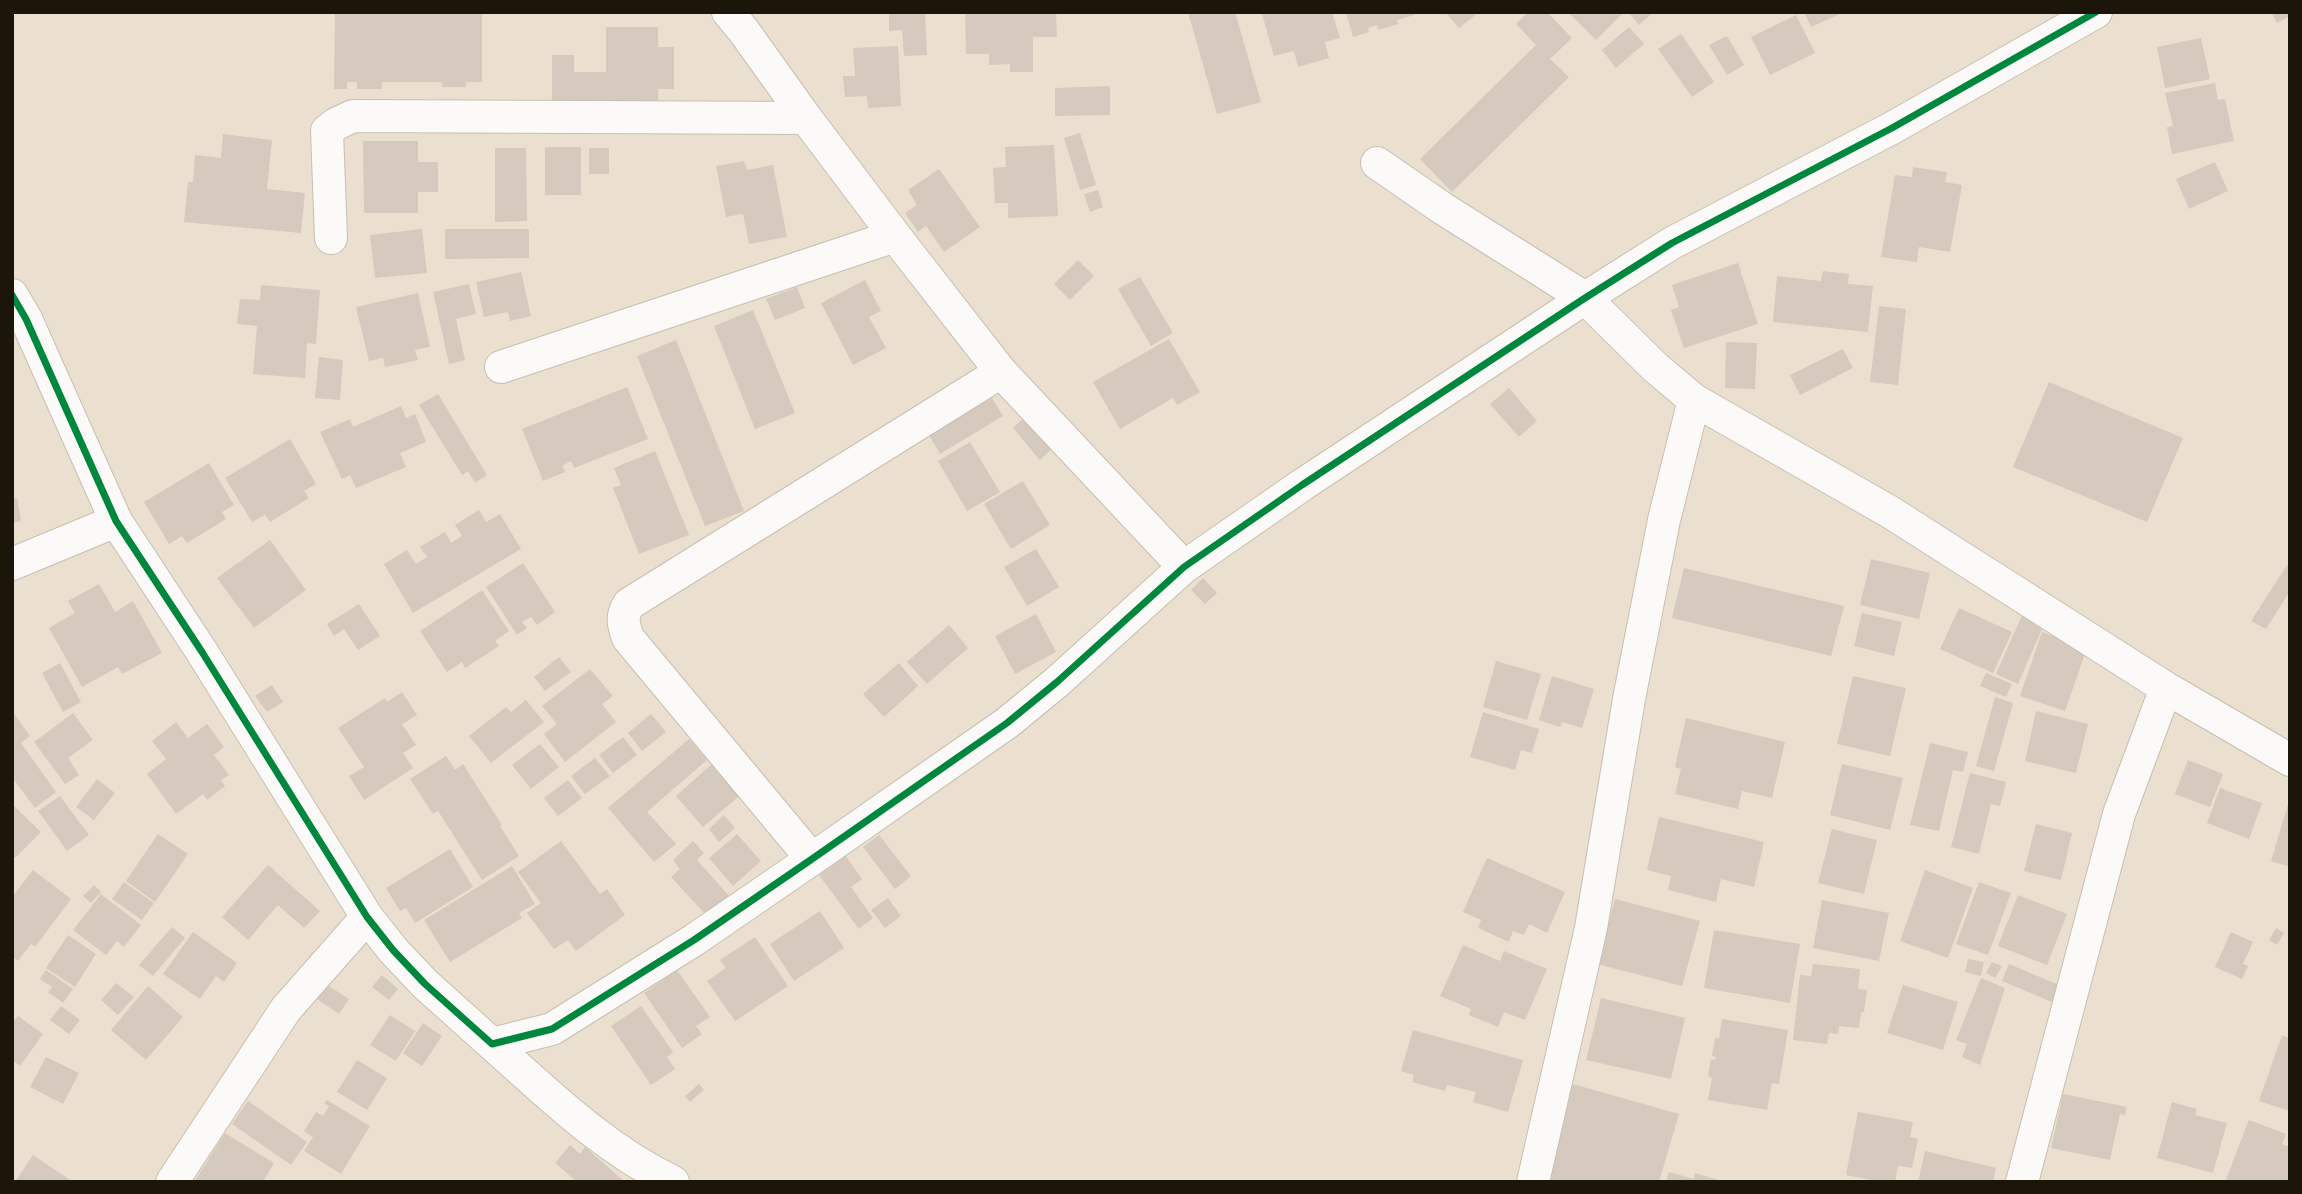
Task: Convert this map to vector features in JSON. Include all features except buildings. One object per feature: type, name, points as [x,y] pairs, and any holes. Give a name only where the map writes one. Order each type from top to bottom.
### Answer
[{"type":"street","points":[[728,12],[895,236],[1001,372],[1184,567]]},
{"type":"street","points":[[492,1044],[552,1029],[694,940],[1007,723],[1057,682],[1184,567],[1302,485],[1585,298],[1672,243],[1892,128],[2095,12]]},
{"type":"street","points":[[331,238],[327,131],[353,116],[806,118]]},
{"type":"street","points":[[1377,163],[1442,208],[1585,298],[1656,368],[1693,400],[1890,512],[2166,688],[2290,760]]},
{"type":"street","points":[[501,367],[895,236]]},
{"type":"street","points":[[12,295],[26,319],[116,521],[202,652],[368,917],[393,950],[425,984],[575,1118],[603,1140],[669,1181]]},
{"type":"street","points":[[812,859],[628,638],[622,622],[624,612],[629,604],[1001,372]]},
{"type":"street","points":[[1533,1182],[1591,928],[1629,699],[1664,520],[1693,400]]},
{"type":"street","points":[[12,564],[116,521]]},
{"type":"street","points":[[2022,1182],[2119,814],[2166,688]]},
{"type":"street","points":[[172,1182],[286,1009],[368,917]]},
{"type":"cycle path","points":[[12,295],[26,319],[116,521],[202,652],[367,917],[425,984],[492,1044],[552,1029],[694,940],[1007,723],[1057,682],[1184,567],[1302,485],[1585,298],[1672,243],[1892,128],[2096,12]]}]
